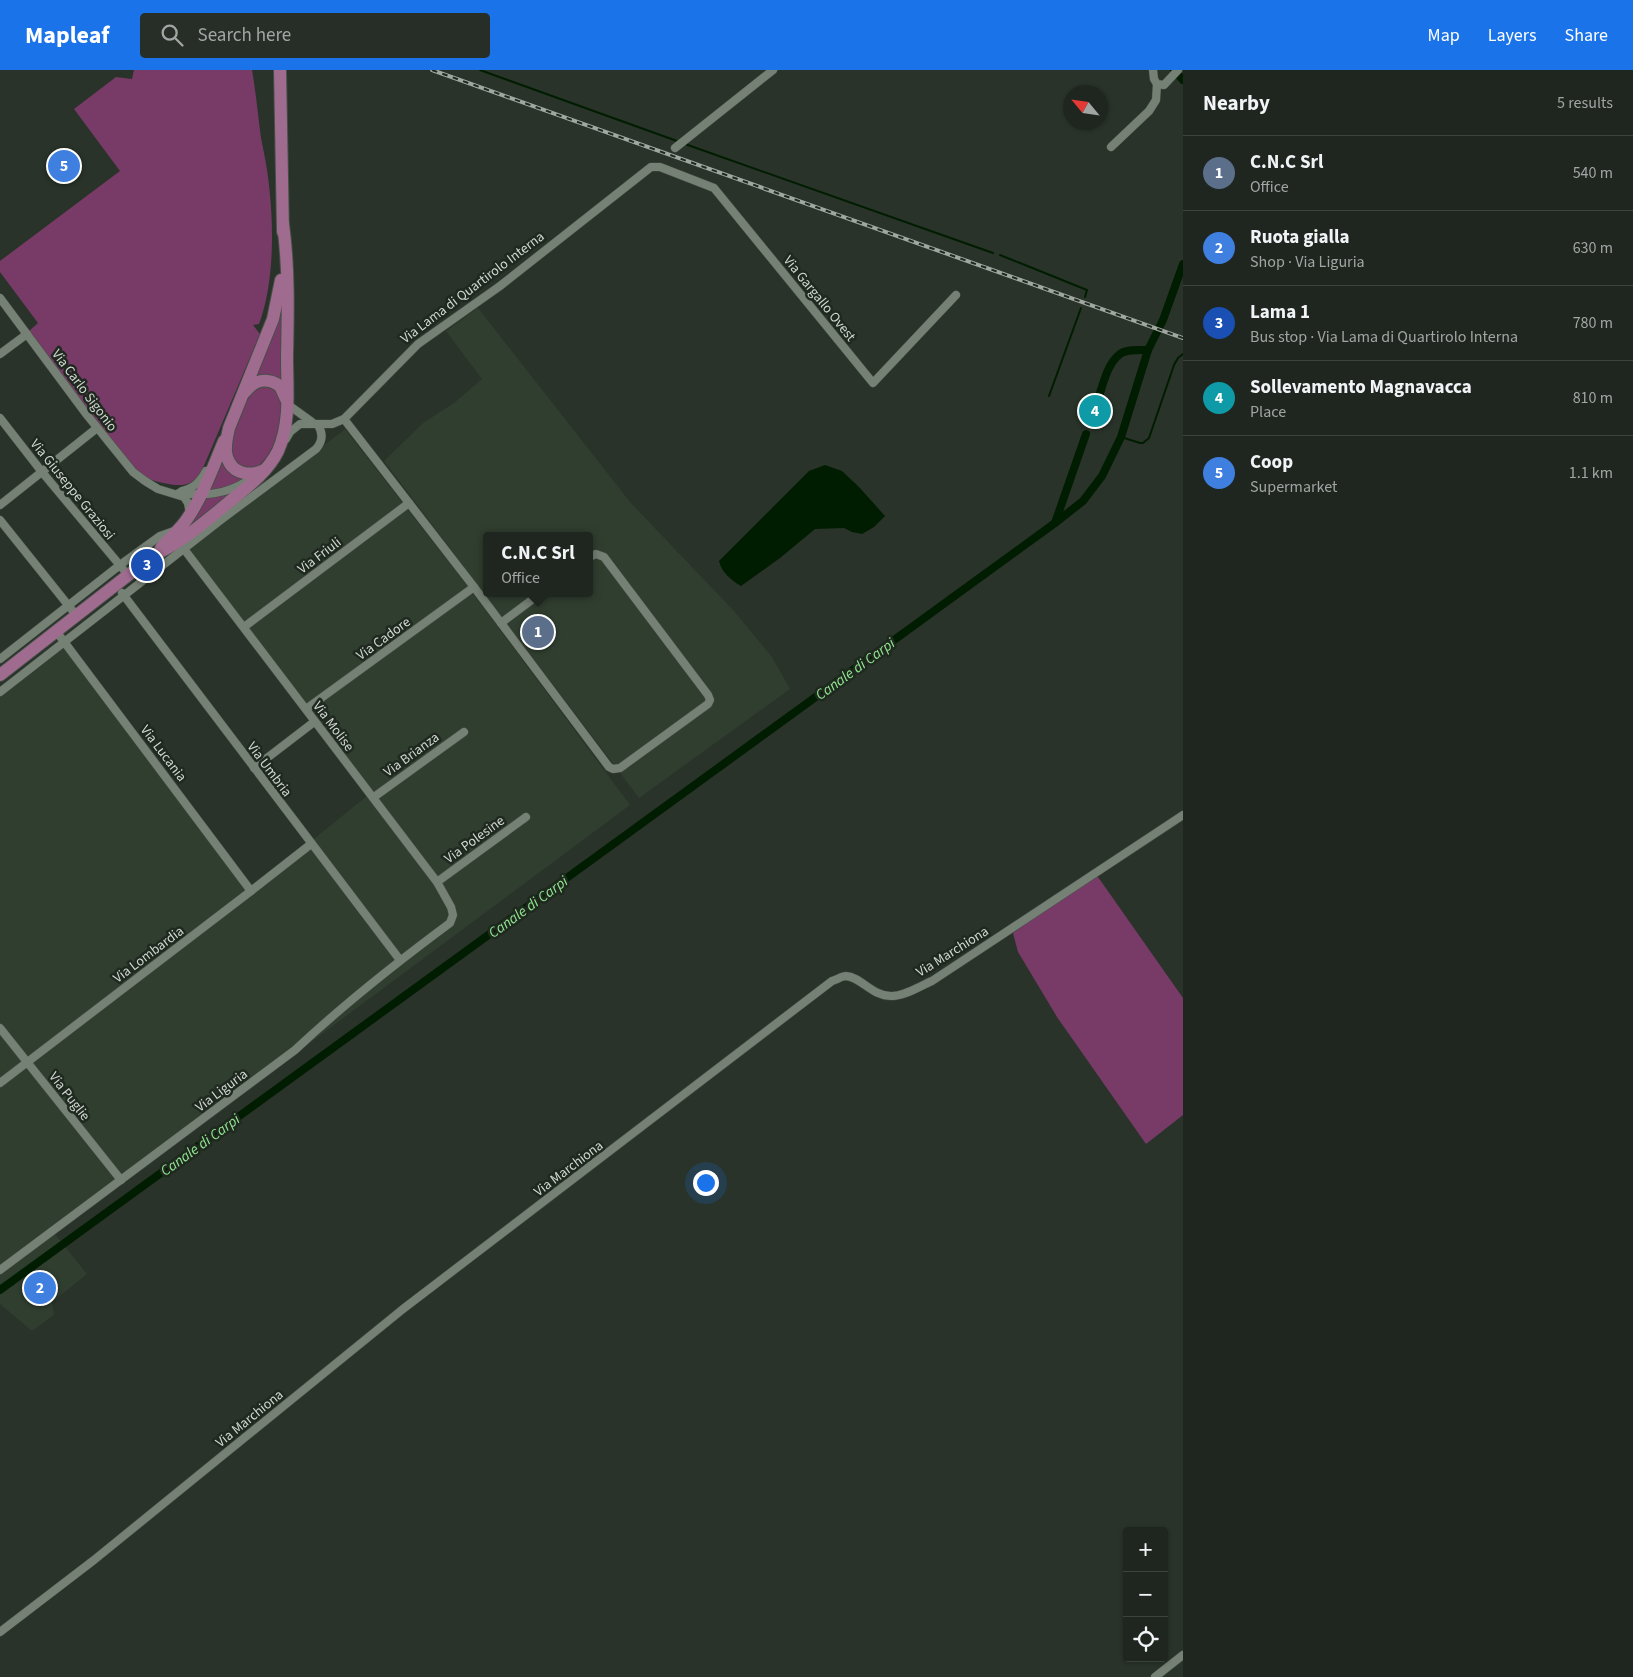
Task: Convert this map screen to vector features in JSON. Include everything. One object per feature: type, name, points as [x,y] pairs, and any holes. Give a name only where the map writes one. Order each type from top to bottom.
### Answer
[{"type":"main road","points":[[154,556],[190,515],[200,496],[243,396],[273,319],[279,296],[282,271],[283,224],[280,70]]},
{"type":"main road","points":[[0,675],[3,659],[60,636],[72,610],[124,570],[172,547],[194,531],[254,482],[278,450],[285,428],[287,403],[288,293],[283,224]]},
{"type":"main road","points":[[243,396],[254,384],[268,381],[276,383],[282,388],[287,403]]},
{"type":"main road","points":[[228,432],[226,449],[230,464],[237,470],[247,474],[257,473],[266,468]]},
{"type":"street","points":[[675,148],[773,70]]},
{"type":"street","points":[[1111,147],[1149,112],[1156,100],[1157,84],[1154,79],[1153,70]]},
{"type":"street","points":[[1157,84],[1164,85],[1178,70]]},
{"type":"street","name":"Via Gargallo Ovest","points":[[651,168],[660,167],[714,188],[873,383],[956,295]]},
{"type":"street","name":"Via Lama di Quartirolo Interna","points":[[344,419],[418,344],[500,286],[651,168]]},
{"type":"street","name":"Via Carlo Sigonio","points":[[0,298],[97,428],[133,472],[145,481],[158,489],[200,496],[235,488],[266,468]]},
{"type":"street","points":[[0,354],[27,334]]},
{"type":"street","points":[[0,692],[60,636],[123,594],[316,448],[322,439],[321,430],[316,424],[287,403]]},
{"type":"street","name":"Via Giuseppe Graziosi","points":[[0,418],[42,472],[124,570]]},
{"type":"street","points":[[278,450],[296,426],[305,423],[332,424],[344,419],[501,623],[608,767],[613,770],[620,768],[708,704],[710,700],[604,557],[596,554],[593,555]]},
{"type":"street","points":[[0,505],[97,428]]},
{"type":"street","points":[[170,492],[188,490],[202,479],[219,444],[228,432]]},
{"type":"street","points":[[170,492],[185,498],[190,515]]},
{"type":"street","name":"Via Friuli","points":[[244,628],[409,503]]},
{"type":"street","points":[[0,520],[72,610],[3,659]]},
{"type":"street","points":[[124,570],[160,536],[178,530]]},
{"type":"street","name":"Via Molise","points":[[184,549],[437,882],[454,915],[450,923]]},
{"type":"street","name":"Via Cadore","points":[[306,710],[474,588]]},
{"type":"street","name":"Via Umbria","points":[[123,594],[310,844],[400,960]]},
{"type":"street","points":[[501,623],[536,597]]},
{"type":"street","name":"Via Lucania","points":[[60,636],[252,891]]},
{"type":"street","points":[[254,768],[314,722]]},
{"type":"street","name":"Via Brianza","points":[[374,797],[464,732]]},
{"type":"street","name":"Via Marchiona","points":[[0,1632],[86,1566],[403,1309],[832,981],[846,976],[858,980],[872,991],[891,996],[908,992],[932,981],[1183,815]]},
{"type":"street","name":"Via Polesine","points":[[437,882],[526,817]]},
{"type":"street","name":"Via Lombardia","points":[[0,1083],[252,891],[310,844]]},
{"type":"street","name":"Via Liguria","points":[[0,1270],[295,1050],[336,1012],[400,960],[450,923]]},
{"type":"street","name":"Via Puglie","points":[[0,1028],[121,1180]]},
{"type":"street","points":[[1155,1677],[1183,1655]]},
{"type":"shaded area","points":[[134,70],[252,70],[270,194],[272,239],[269,284],[259,324],[253,325],[260,334],[203,468],[195,479],[181,485],[150,479],[128,464],[28,332],[38,323],[0,272],[0,261],[120,171],[74,109],[116,77],[132,79]]},
{"type":"shaded area","points":[[281,301],[283,383],[253,380]]},
{"type":"shaded area","points":[[478,308],[630,502],[733,610],[772,657],[790,689],[639,798],[487,597],[593,597],[593,532],[483,532],[483,592],[384,461],[423,423],[454,403],[482,379],[446,331]]},
{"type":"shaded area","points":[[265,386],[278,393],[282,405],[278,434],[264,460],[257,466],[244,469],[232,460],[230,443],[249,396],[255,389]]},
{"type":"shaded area","points":[[345,429],[475,596],[630,805],[54,1233],[87,1274],[52,1302],[54,1315],[32,1331],[0,1304],[0,695],[63,645],[251,890],[368,795],[185,553]]},
{"type":"shaded area","points":[[220,456],[229,470],[242,480],[233,486],[205,492]]},
{"type":"shaded area","points":[[825,465],[842,471],[885,516],[874,527],[862,534],[844,528],[815,529],[780,558],[741,586],[730,579],[722,569],[719,561],[809,471]]},
{"type":"shaded area","points":[[234,491],[193,525],[191,523],[203,499]]},
{"type":"shaded area","points":[[1092,876],[1098,877],[1183,998],[1183,1115],[1146,1144],[1057,1017],[1018,952],[1013,933]]},
{"type":"waterway","points":[[480,70],[677,141]]},
{"type":"waterway","points":[[1174,70],[1183,80]]},
{"type":"waterway","points":[[685,144],[993,253]]},
{"type":"waterway","points":[[1000,255],[1087,290],[1085,297]]},
{"type":"waterway","name":"Canale di Carpi","points":[[0,1290],[1083,501],[1102,476],[1121,437],[1148,350],[1163,320],[1183,264]]},
{"type":"waterway","points":[[1049,396],[1081,308]]},
{"type":"waterway","name":"Canale di Carpi","points":[[1096,405],[1105,378],[1115,358],[1126,351],[1148,350]]},
{"type":"waterway","points":[[1121,437],[1140,443],[1149,438],[1174,365],[1183,354]]},
{"type":"waterway","name":"Canale di Carpi","points":[[1055,523],[1086,434]]},
{"type":"railway","points":[[432,70],[1183,338]]},
{"type":"place","name":"Coop","points":[[64,166]]},
{"type":"place","name":"Sollevamento Magnavacca","points":[[1095,411]]},
{"type":"place","name":"Lama 1","points":[[147,565]]},
{"type":"place","name":"C.N.C Srl","points":[[538,632]]},
{"type":"place","name":"Ruota gialla","points":[[40,1288]]}]
